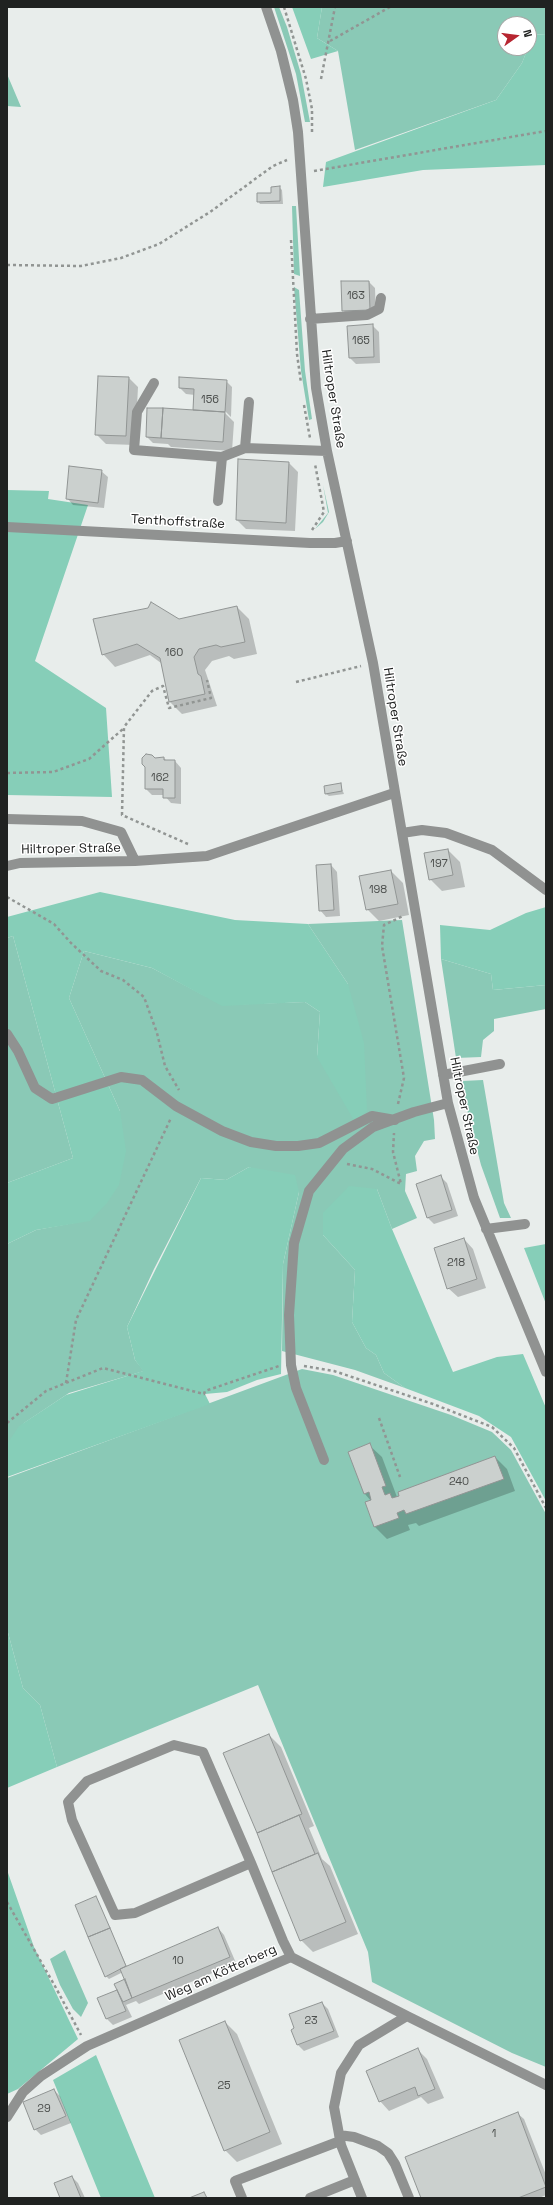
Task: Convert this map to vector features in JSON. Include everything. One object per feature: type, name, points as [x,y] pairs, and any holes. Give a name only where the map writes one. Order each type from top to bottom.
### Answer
[{"type":"street","name":"Hiltroper Straße","points":[[266,7],[281,51],[293,100],[301,155],[310,319],[316,388],[327,452],[373,663],[448,1104],[474,1198],[546,1372]]},
{"type":"street","points":[[310,319],[367,315],[379,308],[381,298]]},
{"type":"street","points":[[154,383],[137,412],[134,450],[222,457],[246,448],[327,452]]},
{"type":"street","points":[[246,448],[249,402]]},
{"type":"street","points":[[218,501],[222,457]]},
{"type":"street","name":"Tenthoffstraße","points":[[7,527],[335,544],[347,541]]},
{"type":"street","name":"Hiltroper Straße","points":[[7,866],[20,863],[135,861],[207,856],[394,793]]},
{"type":"street","name":"Hiltroper Straße","points":[[7,819],[82,821],[121,832],[135,861]]},
{"type":"street","points":[[402,833],[422,830],[446,833],[492,850],[546,890]]},
{"type":"street","points":[[7,1034],[18,1051],[35,1088],[52,1099],[121,1077],[142,1080],[176,1106],[222,1131],[251,1142],[276,1146],[298,1146],[319,1143],[372,1116],[395,1120]]},
{"type":"street","points":[[443,1075],[500,1064]]},
{"type":"street","points":[[324,1460],[294,1381],[291,1365],[289,1315],[294,1243],[309,1191],[343,1149],[373,1127],[414,1112],[448,1104]]},
{"type":"street","points":[[486,1229],[525,1224]]},
{"type":"street","points":[[251,1863],[135,1913],[115,1915],[72,1820],[68,1802],[87,1781],[174,1745],[203,1752],[251,1863],[291,1957]]},
{"type":"street","name":"Weg am Kötterberg","points":[[7,2117],[22,2092],[41,2076],[87,2046],[291,1957],[546,2085]]},
{"type":"street","points":[[362,2198],[339,2138],[334,2107],[341,2073],[359,2045],[407,2016]]},
{"type":"street","points":[[242,2198],[235,2181],[339,2138],[354,2137],[378,2146],[388,2153],[395,2164],[409,2198]]},
{"type":"street","points":[[310,2198],[355,2180]]},
{"type":"path","points":[[284,7],[306,79],[313,129]]},
{"type":"path","points":[[321,79],[335,7]]},
{"type":"path","points":[[329,41],[390,7]]},
{"type":"path","points":[[303,175],[347,164],[546,131]]},
{"type":"path","points":[[7,266],[81,266],[127,256],[159,244],[210,212],[272,166],[301,155]]},
{"type":"path","points":[[296,682],[373,663]]},
{"type":"path","points":[[7,773],[53,772],[89,759],[124,727],[152,690],[163,686],[169,708],[210,698],[207,680]]},
{"type":"path","points":[[124,727],[122,815],[180,839],[207,856]]},
{"type":"path","points":[[7,898],[54,924],[101,971],[122,980],[144,996],[157,1033],[165,1066],[180,1092]]},
{"type":"path","points":[[333,1161],[372,1170],[401,1184],[393,1152],[395,1120],[404,1078],[382,946],[384,925],[396,918],[416,913]]},
{"type":"path","points":[[66,1383],[76,1320],[136,1188],[176,1106]]},
{"type":"path","points":[[379,1418],[400,1477]]},
{"type":"path","points":[[7,1902],[87,2046]]},
{"type":"green space","points":[[274,7],[279,7],[287,27],[301,74],[310,122],[305,122],[296,74]]},
{"type":"green space","points":[[292,7],[322,7],[317,38],[338,51],[311,59]]},
{"type":"green space","points":[[322,7],[546,7],[546,34],[537,35],[537,16],[497,16],[497,56],[525,56],[522,63],[496,100],[355,150],[338,51],[317,38]]},
{"type":"green space","points":[[546,34],[546,165],[423,170],[323,187],[326,162],[496,100],[522,63],[525,56],[537,56],[537,35]]},
{"type":"green space","points":[[7,74],[21,107],[7,106]]},
{"type":"green space","points":[[292,206],[296,206],[300,276],[294,274]]},
{"type":"green space","points":[[294,287],[299,290],[305,371],[312,419],[309,420],[301,371]]},
{"type":"green space","points":[[323,485],[329,512],[323,522],[315,529],[328,513]]},
{"type":"green space","points":[[7,490],[49,491],[48,499],[88,505],[35,661],[106,708],[112,797],[7,795]]},
{"type":"green space","points":[[100,892],[235,920],[308,924],[348,984],[364,1043],[367,1111],[355,1122],[317,1057],[320,1012],[305,1002],[222,1006],[152,968],[84,951],[69,998],[120,1111],[126,1151],[119,1185],[107,1203],[90,1221],[36,1230],[7,1244],[7,1183],[73,1158],[13,936],[7,938],[7,917]]},
{"type":"green space","points":[[546,907],[546,985],[493,990],[491,974],[441,959],[440,925],[490,930],[526,913]]},
{"type":"green space","points":[[402,920],[434,1120],[435,1139],[424,1141],[415,1156],[417,1171],[406,1174],[405,1191],[417,1218],[392,1229],[377,1189],[323,1235],[355,1270],[352,1322],[366,1348],[376,1355],[384,1373],[405,1388],[355,1370],[282,1351],[283,1264],[299,1192],[249,1167],[226,1180],[201,1178],[154,1269],[127,1327],[135,1360],[144,1371],[69,1393],[24,1423],[7,1446],[7,1244],[36,1230],[90,1220],[120,1111],[69,998],[84,951],[152,968],[222,1005],[305,1002],[320,1012],[317,1057],[348,984],[308,924]]},
{"type":"green space","points":[[13,936],[73,1158],[7,1183],[7,938]]},
{"type":"green space","points":[[441,959],[491,974],[493,990],[546,985],[546,1009],[494,1019],[494,1031],[483,1040],[481,1057],[456,1058]]},
{"type":"green space","points":[[483,1080],[504,1203],[511,1218],[500,1218],[481,1165],[469,1119],[462,1081]]},
{"type":"green space","points":[[249,1167],[295,1175],[299,1192],[283,1264],[281,1374],[257,1380],[227,1392],[205,1394],[210,1404],[7,1477],[7,1444],[19,1426],[66,1395],[143,1371],[135,1360],[127,1327],[201,1178],[226,1180]]},
{"type":"green space","points":[[349,1186],[377,1189],[392,1229],[453,1372],[497,1357],[523,1354],[546,1408],[546,1501],[511,1437],[479,1416],[405,1388],[384,1373],[376,1355],[366,1348],[352,1322],[355,1270],[323,1235],[323,1213]]},
{"type":"green space","points":[[546,1244],[546,1304],[524,1248]]},
{"type":"green space","points":[[302,1369],[333,1375],[451,1415],[492,1432],[511,1450],[546,1514],[546,2067],[512,2053],[372,1982],[368,1952],[258,1685],[57,1767],[40,1705],[23,1688],[7,1629],[7,1478]]},
{"type":"green space","points":[[7,1629],[23,1688],[40,1705],[57,1767],[7,1788]]},
{"type":"green space","points":[[7,1870],[34,1947],[78,2039],[18,2089],[7,2094]]},
{"type":"green space","points":[[65,1950],[88,2003],[81,2017],[73,2009],[60,1985],[50,1959]]},
{"type":"green space","points":[[96,2055],[155,2198],[101,2198],[53,2080]]},
{"type":"building","points":[[280,186],[280,201],[257,202],[257,193],[271,193],[271,187]]},
{"type":"building","points":[[341,281],[369,281],[370,310],[342,311]]},
{"type":"building","points":[[373,324],[374,357],[349,358],[347,326]]},
{"type":"building","points":[[98,376],[129,377],[126,436],[95,435]]},
{"type":"building","points":[[179,377],[227,380],[225,412],[193,410],[194,389],[179,388]]},
{"type":"building","points":[[147,408],[163,408],[161,438],[146,437]]},
{"type":"building","points":[[163,408],[225,412],[223,442],[161,438]]},
{"type":"building","points":[[238,459],[289,462],[286,523],[236,520]]},
{"type":"building","points":[[69,466],[102,470],[98,503],[66,499]]},
{"type":"building","points":[[151,602],[179,619],[237,606],[245,642],[221,647],[216,645],[199,649],[194,657],[198,674],[201,676],[205,694],[169,702],[160,658],[137,644],[102,655],[93,619],[148,608]]},
{"type":"building","points":[[146,754],[152,755],[155,758],[164,757],[164,760],[175,760],[175,798],[163,798],[163,789],[145,789],[145,767],[142,764],[142,758]]},
{"type":"building","points":[[341,783],[342,791],[325,794],[324,786]]},
{"type":"building","points":[[448,849],[453,875],[429,880],[424,853]]},
{"type":"building","points":[[331,864],[334,910],[319,911],[316,865]]},
{"type":"building","points":[[391,870],[398,904],[366,910],[359,876]]},
{"type":"building","points":[[441,1175],[452,1210],[427,1218],[416,1184]]},
{"type":"building","points":[[464,1238],[477,1279],[447,1289],[434,1248]]},
{"type":"building","points":[[370,1443],[386,1486],[382,1487],[385,1495],[390,1493],[392,1498],[399,1496],[398,1492],[495,1456],[504,1479],[406,1514],[404,1510],[397,1513],[399,1518],[374,1527],[365,1502],[371,1500],[369,1492],[364,1494],[348,1452]]},
{"type":"building","points":[[269,1734],[302,1814],[257,1833],[223,1753]]},
{"type":"building","points":[[299,1815],[315,1854],[272,1872],[257,1833]]},
{"type":"building","points":[[318,1853],[346,1922],[300,1941],[272,1872]]},
{"type":"building","points":[[96,1896],[110,1928],[88,1937],[75,1905]]},
{"type":"building","points":[[218,1927],[230,1957],[132,1998],[120,1969]]},
{"type":"building","points":[[110,1928],[126,1966],[105,1977],[88,1937]]},
{"type":"building","points":[[125,1979],[132,1998],[123,2002],[114,1984]]},
{"type":"building","points":[[117,1990],[126,2011],[106,2019],[97,1998]]},
{"type":"building","points":[[322,2002],[334,2031],[297,2045],[291,2030],[294,2028],[289,2014]]},
{"type":"building","points":[[225,2021],[270,2132],[224,2151],[179,2040]]},
{"type":"building","points":[[418,2048],[435,2089],[418,2096],[415,2087],[379,2102],[366,2071]]},
{"type":"building","points":[[54,2089],[66,2116],[34,2130],[23,2102]]},
{"type":"building","points":[[518,2112],[546,2187],[518,2198],[421,2198],[405,2157]]},
{"type":"building","points":[[72,2176],[81,2198],[60,2198],[54,2183]]},
{"type":"building","points":[[204,2192],[207,2198],[189,2198]]}]
